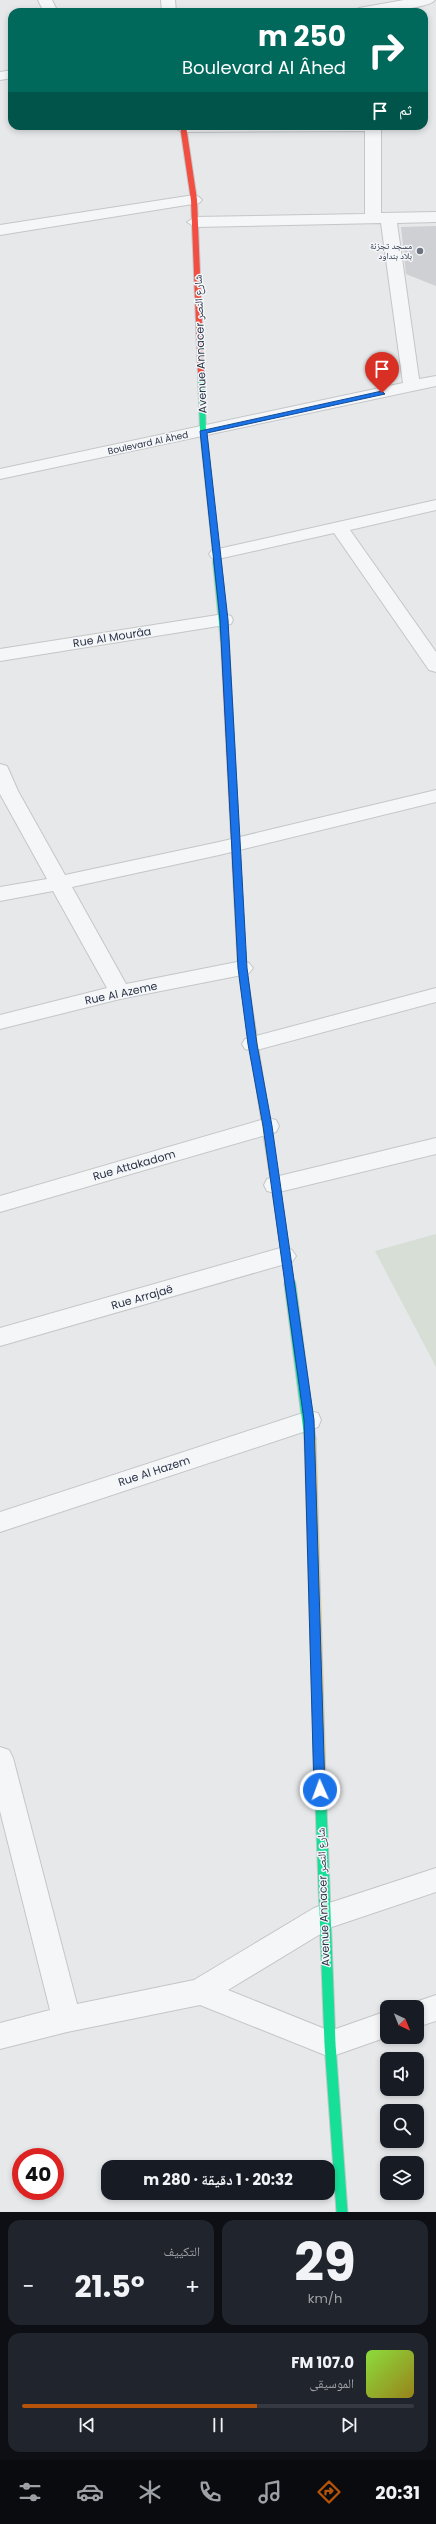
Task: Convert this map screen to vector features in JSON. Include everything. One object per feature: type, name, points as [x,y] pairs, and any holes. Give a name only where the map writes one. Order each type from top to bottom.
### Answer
[{"type":"street","points":[[382,8],[428,0]]},
{"type":"street","name":"Avenue Annacer شارع النصر","points":[[183,130],[194,200],[203,431],[218,554],[224,620],[234,845],[242,968],[253,1044],[268,1126],[284,1256],[309,1420],[324,1917],[330,2044],[342,2212]]},
{"type":"street","points":[[373,130],[380,218],[412,386]]},
{"type":"street","points":[[0,230],[194,200]]},
{"type":"street","points":[[195,222],[436,217]]},
{"type":"street","name":"Boulevard Al Âhed","points":[[0,474],[436,381]]},
{"type":"street","points":[[218,554],[436,505]]},
{"type":"street","points":[[338,526],[436,666]]},
{"type":"street","name":"Rue Al Mourâa","points":[[0,655],[224,620]]},
{"type":"street","points":[[0,770],[8,791],[61,883],[120,992]]},
{"type":"street","points":[[0,894],[61,883],[234,845],[436,796]]},
{"type":"street","name":"Rue Al Azeme","points":[[0,1022],[120,992],[242,968]]},
{"type":"street","points":[[253,1044],[436,995]]},
{"type":"street","name":"Rue Attakadom","points":[[0,1204],[268,1126]]},
{"type":"street","points":[[275,1185],[436,1146]]},
{"type":"street","name":"Rue Arrajaë","points":[[0,1337],[284,1256]]},
{"type":"street","name":"Rue Al Hazem","points":[[0,1522],[309,1420]]},
{"type":"street","points":[[0,1758],[66,2019]]},
{"type":"street","points":[[0,2036],[66,2019],[200,1992],[324,1917],[436,1880]]},
{"type":"street","points":[[200,1992],[330,2044],[380,2026]]},
{"type":"street","points":[[424,2012],[436,2008]]},
{"type":"shaded area","points":[[436,1234],[436,1367],[375,1251]]},
{"type":"building","name":"مسجد تجزئة بلاد بنداود","points":[[436,226],[436,286],[406,274],[401,227]]},
{"type":"traffic: fast","points":[[201,373],[203,431],[225,643]]},
{"type":"traffic: fast","points":[[280,1215],[309,1420],[310,1439]]},
{"type":"traffic: fast","points":[[320,1780],[330,2044],[342,2212]]},
{"type":"traffic: slow","points":[[238,893],[242,968],[280,1215]]},
{"type":"traffic: slow","points":[[310,1439],[320,1780]]},
{"type":"traffic: jam","points":[[184,130],[194,200],[201,373]]},
{"type":"traffic: jam","points":[[225,643],[238,893]]},
{"type":"place","name":"مسجد تجزئة بلاد بنداود","points":[[420,251]]},
{"type":"route","points":[[320,1790],[309,1420],[284,1256],[268,1126],[253,1044],[242,968],[234,845],[224,620],[218,554],[203,431],[382,393]]}]
